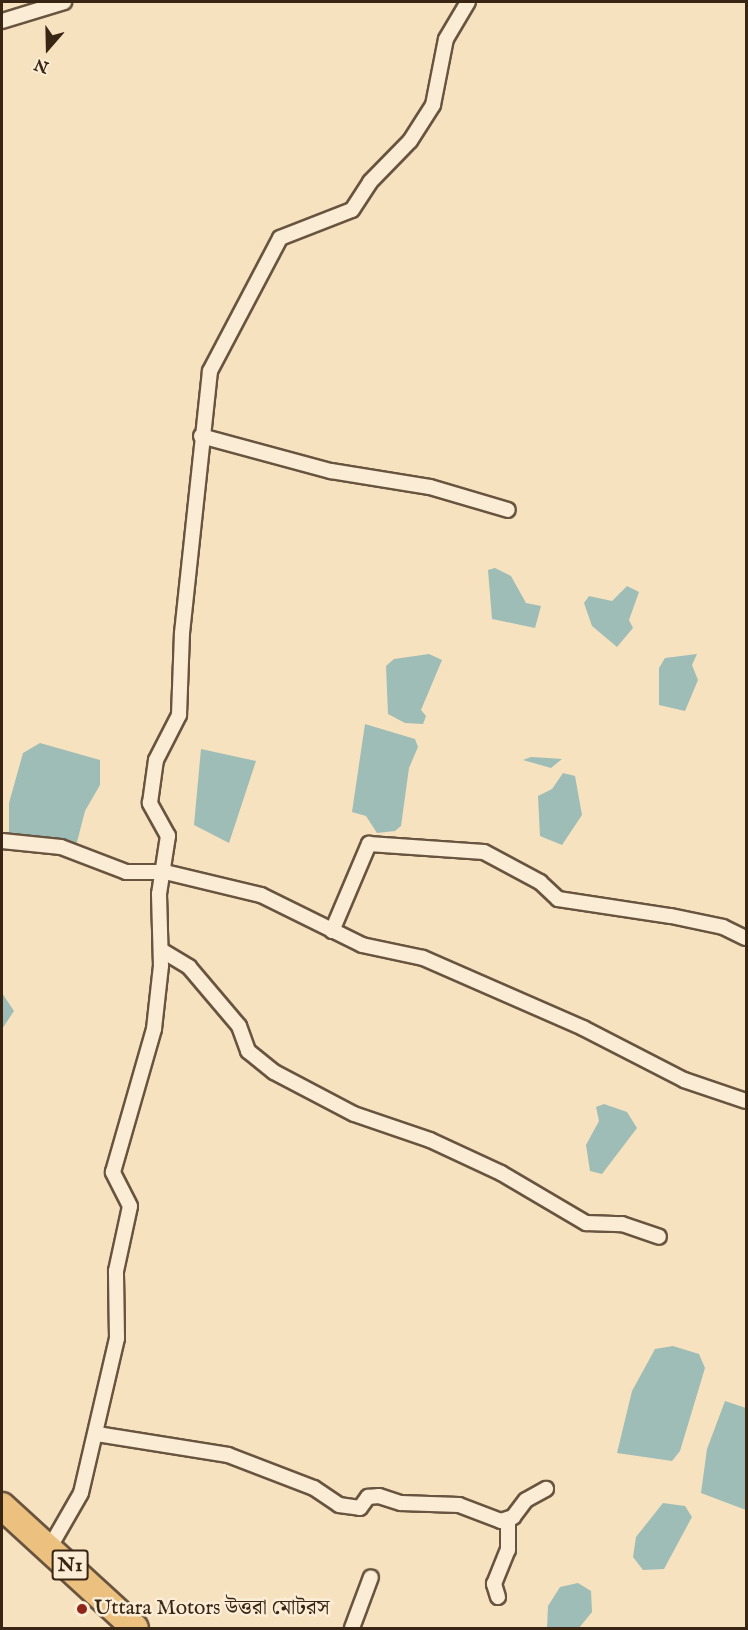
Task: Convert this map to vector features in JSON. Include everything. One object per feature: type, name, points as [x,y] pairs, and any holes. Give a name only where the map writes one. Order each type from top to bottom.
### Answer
[{"type":"highway","name":"N1","points":[[2,1506],[50,1547],[135,1629]]},
{"type":"street","points":[[2,21],[64,2]]},
{"type":"street","points":[[50,1547],[73,1514],[98,1434],[117,1338],[116,1270],[130,1206],[113,1172],[154,1029],[161,950],[159,894],[165,872],[168,836],[150,803],[156,760],[179,716],[201,436],[210,371],[280,238],[352,210],[370,182],[410,141],[433,105],[446,39],[468,2]]},
{"type":"street","points":[[201,436],[331,471],[430,486],[508,510]]},
{"type":"street","points":[[2,841],[61,847],[147,876],[165,872],[261,895],[362,945],[423,958],[583,1028],[684,1080],[747,1101]]},
{"type":"street","points":[[332,931],[359,859],[369,844],[381,844],[484,852],[540,882],[558,899],[671,916],[723,927],[747,938]]},
{"type":"street","points":[[161,950],[189,967],[239,1026],[248,1051],[274,1071],[354,1114],[430,1140],[501,1173],[586,1223],[622,1224],[659,1237]]},
{"type":"street","points":[[98,1434],[228,1455],[314,1488],[339,1505],[360,1508],[368,1497],[379,1496],[401,1503],[459,1505],[508,1519]]},
{"type":"street","points":[[508,1519],[546,1489]]},
{"type":"street","points":[[498,1597],[494,1584],[508,1550],[508,1519]]},
{"type":"street","points":[[352,1629],[371,1577]]},
{"type":"water","points":[[495,568],[511,576],[526,603],[541,606],[535,628],[492,619],[488,570]]},
{"type":"water","points":[[627,586],[639,592],[629,620],[633,628],[617,647],[592,626],[584,603],[589,596],[612,601]]},
{"type":"water","points":[[429,654],[442,660],[421,710],[426,716],[423,724],[405,723],[388,714],[386,666],[394,659]]},
{"type":"water","points":[[697,654],[692,665],[698,680],[685,711],[659,705],[659,668],[665,658]]},
{"type":"water","points":[[365,724],[415,739],[418,747],[409,768],[401,826],[395,831],[377,833],[366,816],[352,812]]},
{"type":"water","points":[[40,743],[100,760],[100,785],[85,811],[76,846],[9,834],[9,803],[23,753]]},
{"type":"water","points":[[201,749],[256,761],[229,843],[194,825]]},
{"type":"water","points":[[531,757],[562,759],[551,768],[523,760]]},
{"type":"water","points":[[563,773],[575,776],[582,815],[562,845],[540,836],[538,796],[552,789]]},
{"type":"water","points":[[2,993],[14,1011],[2,1029]]},
{"type":"water","points":[[604,1104],[627,1112],[637,1128],[602,1174],[590,1171],[586,1145],[599,1121],[596,1107]]},
{"type":"water","points":[[673,1346],[699,1354],[705,1368],[680,1451],[672,1461],[617,1453],[632,1391],[655,1349]]},
{"type":"water","points":[[725,1401],[746,1408],[746,1510],[701,1493],[707,1449]]},
{"type":"water","points":[[663,1503],[685,1506],[692,1517],[664,1569],[643,1570],[633,1557],[636,1537]]},
{"type":"water","points":[[578,1583],[591,1591],[592,1612],[579,1628],[547,1628],[548,1606],[560,1587]]},
{"type":"place","name":"Uttara Motors উত্তরা মোটরস","points":[[82,1609]]}]
